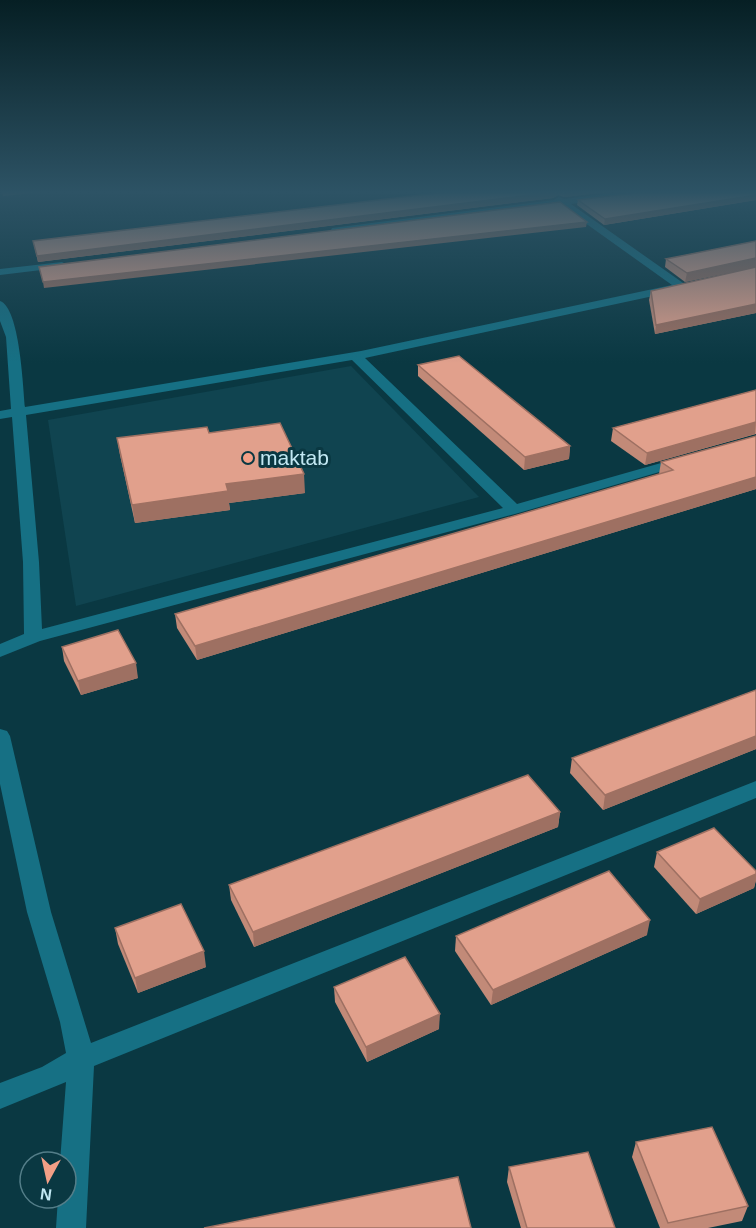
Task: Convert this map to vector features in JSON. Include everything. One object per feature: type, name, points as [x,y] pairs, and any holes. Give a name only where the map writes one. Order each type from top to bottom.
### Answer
[{"type":"lane","points":[[0,415],[17,414],[355,356],[687,286],[632,249]]},
{"type":"lane","points":[[0,272],[70,264]]},
{"type":"lane","points":[[0,305],[12,337],[31,562],[33,637]]},
{"type":"lane","points":[[355,356],[514,509]]},
{"type":"lane","points":[[0,651],[33,637],[514,509],[698,456]]},
{"type":"lane","points":[[0,736],[39,912],[73,1022],[81,1059],[71,1228]]},
{"type":"lane","points":[[0,1096],[52,1076],[81,1059],[756,789]]},
{"type":"shaded area","name":"maktab","points":[[351,366],[479,497],[76,606],[48,420]]},
{"type":"building","points":[[35,249],[91,249],[37,256]]},
{"type":"building","points":[[181,249],[339,249],[43,282],[39,267]]},
{"type":"building","points":[[714,249],[756,249],[756,258],[687,273],[666,259]]},
{"type":"building","points":[[756,267],[756,304],[656,325],[651,291]]},
{"type":"building","points":[[459,356],[570,446],[525,457],[418,365]]},
{"type":"building","points":[[756,390],[756,422],[647,453],[613,428]]},
{"type":"building","points":[[280,423],[304,474],[226,484],[228,491],[132,505],[117,438],[207,427],[209,433]]},
{"type":"building","points":[[756,436],[756,477],[195,646],[175,614],[673,470],[661,462]]},
{"type":"building","points":[[118,630],[136,663],[78,681],[62,647]]},
{"type":"building","points":[[756,690],[756,736],[605,795],[572,758]]},
{"type":"building","points":[[528,775],[560,812],[253,932],[229,885]]},
{"type":"building","points":[[714,828],[756,871],[756,874],[700,899],[657,852]]},
{"type":"building","points":[[609,871],[650,920],[493,990],[456,936]]},
{"type":"building","points":[[181,904],[204,951],[135,978],[115,928]]},
{"type":"building","points":[[405,957],[440,1014],[366,1047],[334,987]]},
{"type":"building","points":[[712,1127],[748,1206],[668,1223],[636,1142]]},
{"type":"building","points":[[588,1152],[615,1228],[527,1228],[509,1167]]},
{"type":"building","points":[[458,1177],[471,1228],[204,1228]]},
{"type":"place","name":"maktab","points":[[248,458]]}]
